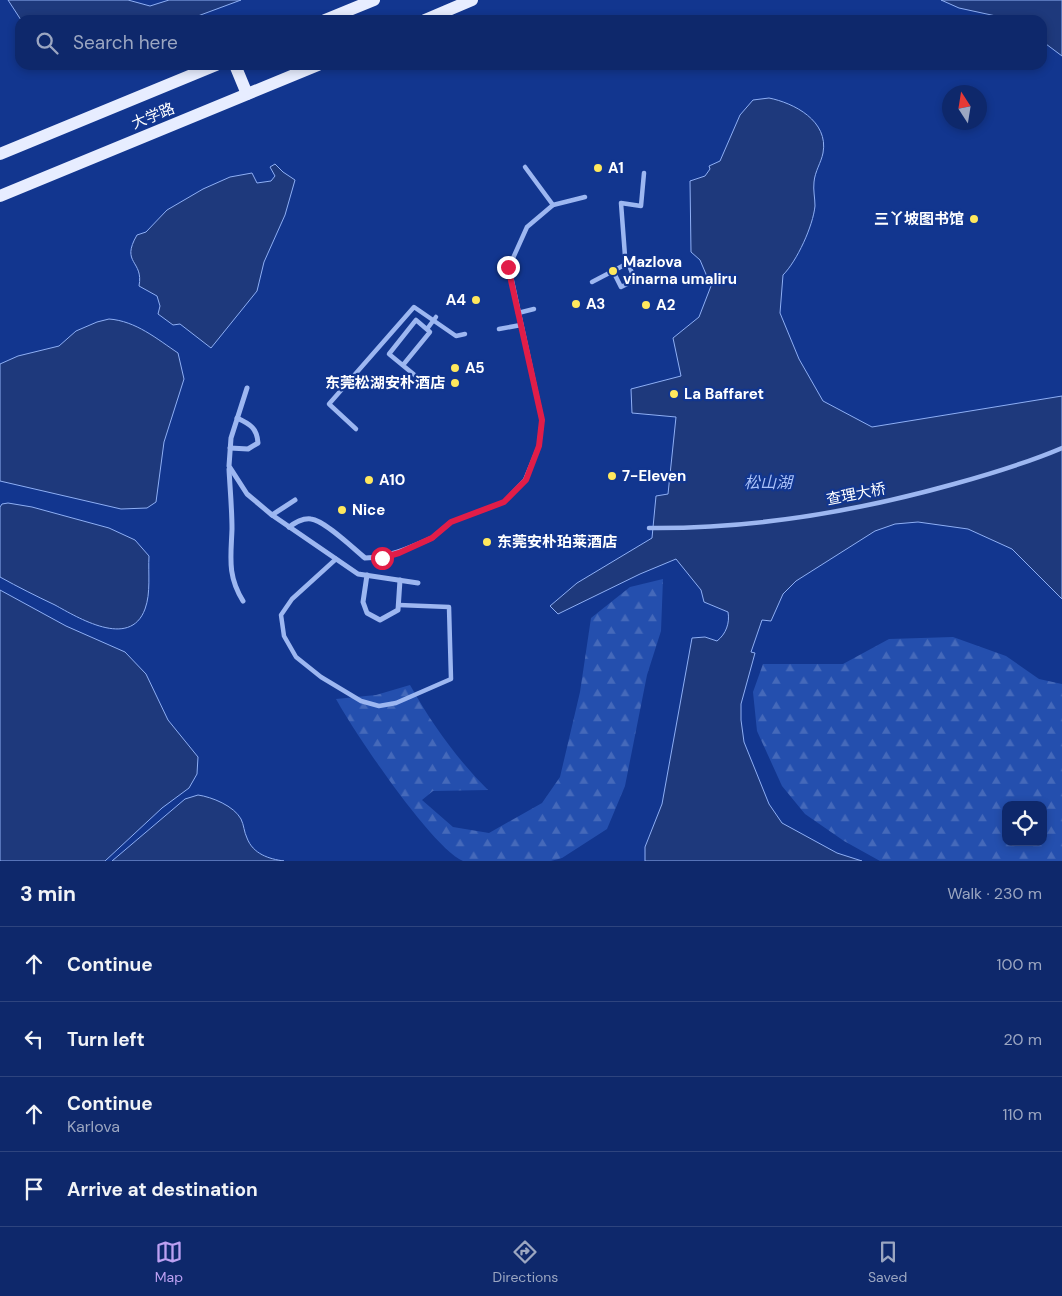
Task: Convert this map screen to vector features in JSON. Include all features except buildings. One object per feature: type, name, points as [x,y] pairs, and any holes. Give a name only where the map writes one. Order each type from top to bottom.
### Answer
[{"type":"main road","points":[[337,15],[374,0]]},
{"type":"main road","points":[[437,15],[472,0]]},
{"type":"main road","name":"大学路","points":[[0,154],[204,70]]},
{"type":"main road","points":[[237,70],[247,94]]},
{"type":"main road","name":"大学路","points":[[0,196],[306,70]]},
{"type":"street","points":[[525,167],[553,206]]},
{"type":"street","points":[[613,271],[621,287],[635,280],[625,256],[621,203],[641,206],[644,173]]},
{"type":"street","points":[[289,527],[298,521],[312,518],[365,558],[382,558],[399,553],[432,538],[451,522],[504,502],[526,480],[539,446],[542,420],[508,267],[527,227],[553,206],[585,197]]},
{"type":"street","points":[[592,282],[628,263]]},
{"type":"street","points":[[356,429],[329,404],[414,307],[435,319],[456,336],[465,334]]},
{"type":"street","points":[[518,313],[534,309]]},
{"type":"street","points":[[427,329],[435,319]]},
{"type":"street","points":[[403,365],[430,332],[416,320],[389,354],[403,365],[417,376]]},
{"type":"street","points":[[500,328],[521,325]]},
{"type":"street","points":[[243,601],[237,591],[230,562],[232,530],[229,466],[230,448],[246,388]]},
{"type":"street","points":[[230,448],[248,449],[258,443],[257,432],[251,425],[237,418]]},
{"type":"street","name":"查理大桥","points":[[649,528],[693,528],[772,522],[849,509],[921,493],[991,474],[1062,448]]},
{"type":"street","points":[[229,466],[247,494],[272,515],[358,574],[418,583]]},
{"type":"street","points":[[272,515],[295,500]]},
{"type":"street","points":[[336,559],[292,599],[281,615],[284,636],[296,657],[321,677],[361,701],[379,706],[396,703],[451,680],[449,607],[399,605]]},
{"type":"street","points":[[368,576],[363,602],[367,613],[380,620],[398,610],[400,580]]},
{"type":"green space","points":[[663,579],[661,631],[647,675],[625,786],[607,829],[562,858],[551,861],[463,861],[449,852],[414,813],[395,788],[336,699],[376,695],[410,685],[445,740],[465,766],[488,790],[433,791],[422,800],[453,827],[489,833],[542,803],[560,777],[580,692],[591,618],[630,587]]},
{"type":"green space","points":[[953,637],[1006,656],[1039,679],[1062,684],[1062,861],[880,861],[844,841],[805,814],[782,786],[757,731],[753,692],[763,664],[843,664],[889,639]]},
{"type":"water","points":[[8,0],[128,0],[150,6],[169,0],[241,0],[200,15],[18,15]]},
{"type":"water","points":[[941,0],[1062,0],[1062,56],[1047,45],[1047,15],[991,15],[959,8]]},
{"type":"water","name":"松山湖","points":[[769,98],[789,104],[808,115],[821,132],[823,142],[823,153],[814,182],[814,214],[799,252],[783,275],[780,313],[799,359],[823,401],[872,427],[1062,396],[1062,599],[1012,549],[968,529],[918,522],[895,524],[875,531],[796,581],[783,594],[771,621],[762,620],[751,652],[755,653],[741,704],[744,742],[769,804],[782,823],[837,853],[862,861],[645,861],[645,847],[662,804],[692,638],[705,637],[717,641],[727,628],[728,612],[704,602],[701,590],[676,559],[640,574],[558,614],[550,606],[577,583],[652,538],[656,496],[668,494],[676,417],[632,413],[631,389],[681,376],[673,338],[699,317],[711,286],[700,260],[691,252],[690,181],[705,176],[710,169],[709,166],[720,161],[740,115],[753,100]]},
{"type":"water","points":[[275,164],[295,180],[285,215],[264,262],[257,291],[211,348],[180,324],[173,325],[158,314],[160,306],[157,296],[139,286],[140,278],[131,257],[132,244],[137,235],[146,232],[167,210],[203,189],[230,177],[252,173],[257,183],[271,181],[275,176],[270,167]]},
{"type":"water","points":[[109,319],[119,320],[137,327],[178,353],[184,379],[164,442],[156,502],[147,508],[121,509],[0,481],[0,364],[18,356],[59,346],[76,331]]},
{"type":"water","points":[[8,503],[32,507],[109,528],[135,540],[149,556],[148,596],[145,609],[138,621],[128,627],[116,629],[103,627],[76,616],[0,577],[0,507],[2,504]]},
{"type":"water","points":[[0,590],[66,626],[125,652],[146,674],[168,720],[198,757],[197,774],[189,788],[162,808],[105,861],[0,861]]},
{"type":"water","points":[[198,795],[216,800],[228,806],[238,814],[250,844],[257,852],[273,859],[284,861],[112,861],[185,799]]},
{"type":"place","name":"A1","points":[[598,168]]},
{"type":"place","name":"三丫坡图书馆","points":[[974,219]]},
{"type":"place","name":"Mazlova vinarna umaliru","points":[[613,271]]},
{"type":"place","name":"A4","points":[[476,300]]},
{"type":"place","name":"A3","points":[[576,304]]},
{"type":"place","name":"A2","points":[[646,305]]},
{"type":"place","name":"A5","points":[[455,368]]},
{"type":"place","name":"东莞松湖安朴酒店","points":[[455,383]]},
{"type":"place","name":"La Baffaret","points":[[674,394]]},
{"type":"place","name":"7-Eleven","points":[[612,476]]},
{"type":"place","name":"A10","points":[[369,480]]},
{"type":"place","name":"Nice","points":[[342,510]]},
{"type":"place","name":"东莞安朴珀莱酒店","points":[[487,542]]},
{"type":"route","points":[[382,558],[399,553],[432,538],[451,522],[504,502],[526,480],[539,446],[542,420],[508,267]]}]
